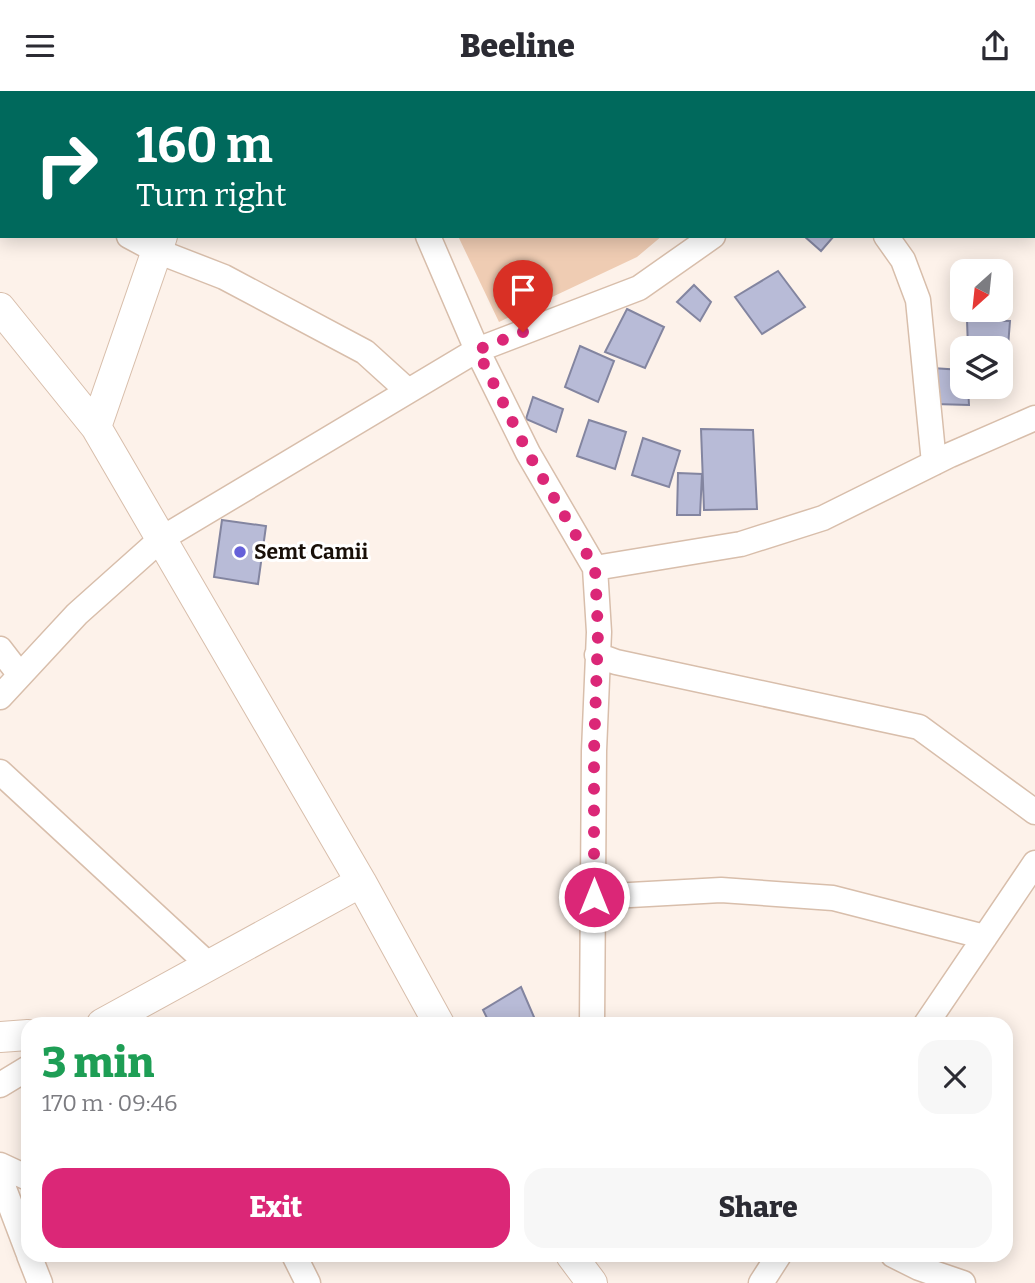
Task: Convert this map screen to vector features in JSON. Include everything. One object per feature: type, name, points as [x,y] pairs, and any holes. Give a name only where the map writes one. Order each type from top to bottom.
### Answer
[{"type":"street","points":[[137,238],[160,244],[365,352],[408,391]]},
{"type":"street","points":[[429,238],[477,350],[528,453],[595,568],[597,655],[592,1017]]},
{"type":"street","points":[[0,697],[77,614],[161,539],[477,350],[639,288],[710,238]]},
{"type":"street","points":[[887,238],[903,260],[918,300],[934,463]]},
{"type":"street","points":[[96,427],[160,244]]},
{"type":"street","points":[[0,308],[96,427],[360,882],[435,1017]]},
{"type":"street","points":[[595,568],[741,544],[823,517],[1035,418]]},
{"type":"street","points":[[0,649],[20,675]]},
{"type":"street","points":[[597,655],[629,665],[919,727],[1035,812]]},
{"type":"street","points":[[0,772],[209,965]]},
{"type":"street","points":[[931,1017],[1035,863]]},
{"type":"street","points":[[115,1017],[360,882]]},
{"type":"street","points":[[594,897],[721,890],[833,898],[985,937]]},
{"type":"street","points":[[0,1037],[21,1036]]},
{"type":"street","points":[[0,1086],[21,1072]]},
{"type":"street","points":[[0,1164],[21,1174]]},
{"type":"street","points":[[0,1178],[21,1232]]},
{"type":"street","points":[[32,1262],[40,1283]]},
{"type":"street","points":[[298,1262],[308,1283]]},
{"type":"street","points":[[564,1262],[572,1283]]},
{"type":"street","points":[[576,1262],[592,1283]]},
{"type":"street","points":[[761,1283],[774,1262]]},
{"type":"street","points":[[907,1262],[963,1283]]},
{"type":"shaded area","points":[[459,238],[660,238],[637,257],[499,322]]},
{"type":"building","points":[[806,238],[832,238],[821,251]]},
{"type":"building","points":[[778,271],[805,307],[762,334],[735,297]]},
{"type":"building","points":[[694,285],[711,302],[700,321],[677,302]]},
{"type":"building","points":[[627,309],[664,327],[645,368],[605,352]]},
{"type":"building","points":[[967,322],[1010,322],[1009,336],[968,336]]},
{"type":"building","points":[[580,346],[614,361],[598,402],[565,387]]},
{"type":"building","points":[[932,368],[950,369],[950,399],[969,399],[969,405],[935,404]]},
{"type":"building","points":[[533,397],[563,409],[556,432],[526,419]]},
{"type":"building","points":[[589,420],[626,432],[615,469],[577,456]]},
{"type":"building","points":[[701,429],[753,430],[757,509],[704,510]]},
{"type":"building","points":[[643,438],[680,451],[669,487],[632,475]]},
{"type":"building","points":[[678,473],[702,474],[700,515],[677,515]]},
{"type":"building","name":"Semt Camii","points":[[222,520],[266,526],[258,584],[214,577]]},
{"type":"building","points":[[521,987],[534,1017],[486,1017],[483,1010]]},
{"type":"place","name":"Semt Camii","points":[[240,552]]},
{"type":"route","points":[[523,332],[477,350],[528,453],[595,568],[598,632],[594,751],[594,897]]}]
